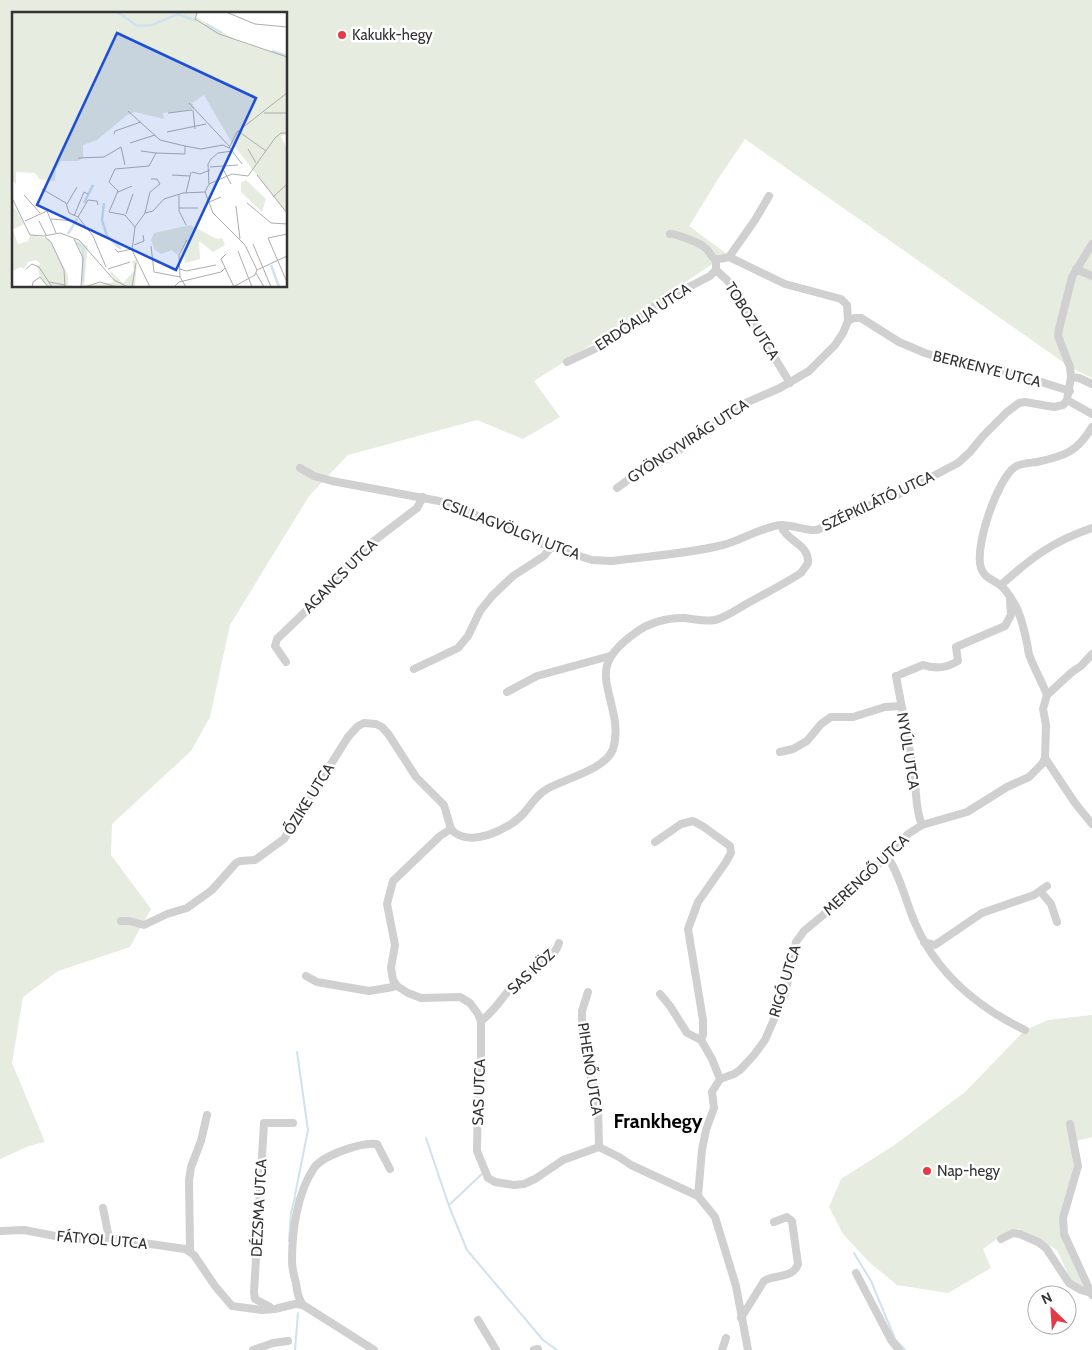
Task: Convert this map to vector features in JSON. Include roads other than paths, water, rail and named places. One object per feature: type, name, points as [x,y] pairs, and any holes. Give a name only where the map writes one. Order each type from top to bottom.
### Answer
[{"type":"street","points":[[729,257],[759,215],[769,196]]},
{"type":"street","points":[[670,234],[676,234],[702,245],[710,256],[716,260],[729,257],[785,284],[841,299],[847,305],[848,321]]},
{"type":"street","points":[[1092,244],[1076,269],[1062,314],[1058,336],[1070,367],[1070,392],[1067,400],[1092,414]]},
{"type":"street","name":"TOBOZ UTCA","points":[[716,260],[716,270],[728,282],[790,383]]},
{"type":"street","points":[[1076,269],[1092,276]]},
{"type":"street","name":"ERDŐALJA UTCA","points":[[567,362],[599,347],[662,301],[710,276],[716,270]]},
{"type":"street","name":"BERKENYE UTCA","points":[[848,321],[854,318],[861,318],[899,342],[950,361],[996,368],[1070,392]]},
{"type":"street","name":"GYÖNGYVIRÁG UTCA","points":[[617,488],[636,474],[667,459],[741,405],[790,383],[809,371],[829,351],[843,333],[848,321]]},
{"type":"street","points":[[1071,377],[1079,378],[1092,384]]},
{"type":"street","name":"SZÉPKILÁTÓ UTCA","points":[[781,526],[817,530],[867,506],[893,497],[958,463],[1007,412],[1019,403],[1025,402],[1059,407],[1067,400]]},
{"type":"street","points":[[1047,695],[1029,656],[1019,616],[1010,598],[1001,585],[993,582],[982,570],[980,562],[985,526],[990,508],[1004,479],[1016,467],[1058,458],[1071,452],[1081,444],[1092,427]]},
{"type":"street","name":"CSILLAGVÖLGYI UTCA","points":[[300,468],[314,476],[332,481],[423,497],[453,506],[515,534],[592,560],[607,562],[711,547],[737,540],[770,527],[781,526]]},
{"type":"street","name":"AGANCS UTCA","points":[[286,662],[275,646],[277,639],[329,589],[362,550],[417,508],[423,497]]},
{"type":"street","points":[[481,1021],[473,1006],[460,997],[422,998],[408,993],[394,984],[392,968],[394,937],[388,904],[389,891],[393,881],[440,836],[450,829],[456,836],[464,839],[487,835],[517,820],[535,798],[547,789],[604,762],[614,748],[616,734],[605,681],[605,668],[610,656],[635,633],[651,624],[673,618],[706,621],[725,617],[801,573],[808,562],[807,553],[804,548],[786,536],[781,526]]},
{"type":"street","points":[[1001,585],[1042,550],[1092,528]]},
{"type":"street","points":[[414,669],[458,648],[468,636],[480,611],[492,596],[513,576],[544,557],[551,547]]},
{"type":"street","name":"NYÚL UTCA","points":[[922,825],[916,806],[914,777],[901,706],[899,675],[923,665],[930,668],[950,666],[958,661],[956,647],[1005,626],[1011,615],[1010,598]]},
{"type":"street","points":[[1092,654],[1082,666],[1072,672],[1047,695],[1043,709],[1046,725],[1045,758],[1075,803],[1092,824]]},
{"type":"street","points":[[507,692],[537,676],[610,656]]},
{"type":"street","points":[[780,752],[793,749],[807,741],[821,724],[831,717],[853,717],[885,708],[901,706]]},
{"type":"street","name":"ŐZIKE UTCA","points":[[121,921],[144,925],[167,914],[189,907],[212,890],[236,863],[255,860],[284,839],[348,737],[364,722],[380,725],[389,735],[416,777],[444,805],[450,829]]},
{"type":"street","name":"MERENGŐ UTCA","points":[[811,925],[887,856],[908,834],[922,825],[967,812],[1007,787],[1029,777],[1042,764],[1045,758]]},
{"type":"street","points":[[655,842],[681,824],[694,821],[730,846],[731,853],[698,902],[688,929],[703,1020],[701,1040]]},
{"type":"street","points":[[887,856],[895,868],[914,921],[924,942],[937,962],[954,982],[998,1017],[1024,1030]]},
{"type":"street","points":[[924,942],[935,945],[982,913],[1044,889],[1056,922]]},
{"type":"street","name":"RIGÓ UTCA","points":[[720,1079],[740,1070],[765,1040],[785,994],[796,942],[811,925]]},
{"type":"street","name":"SAS KÖZ","points":[[481,1021],[496,1008],[512,987],[547,960],[557,949],[559,943]]},
{"type":"street","points":[[306,976],[317,982],[369,991],[393,987],[394,984]]},
{"type":"street","name":"PIHENŐ UTCA","points":[[588,992],[582,1011],[582,1025],[598,1105],[599,1146]]},
{"type":"street","points":[[660,994],[687,1033],[701,1040],[712,1059],[720,1079],[712,1092],[714,1108],[706,1130],[702,1150],[698,1196]]},
{"type":"street","name":"SAS UTCA","points":[[481,1021],[477,1151],[488,1178],[495,1182],[514,1185],[524,1184],[535,1179],[563,1160],[599,1146]]},
{"type":"street","points":[[207,1115],[201,1141],[193,1158],[190,1174],[190,1251],[232,1306],[262,1310],[295,1304],[303,1305]]},
{"type":"street","name":"DÉZSMA UTCA","points":[[275,1309],[263,1305],[255,1299],[254,1292],[264,1123],[293,1124]]},
{"type":"street","points":[[1070,1124],[1078,1166],[1064,1218],[1064,1234],[1091,1294]]},
{"type":"street","points":[[374,1350],[303,1305],[299,1299],[292,1262],[294,1228],[306,1183],[314,1167],[323,1158],[350,1148],[377,1144],[390,1169]]},
{"type":"street","points":[[599,1146],[631,1165],[698,1196],[715,1217],[736,1286],[748,1350]]},
{"type":"street","points":[[102,1208],[110,1238]]},
{"type":"street","points":[[741,1318],[764,1281],[794,1272],[798,1264],[792,1221],[786,1217],[774,1222]]},
{"type":"street","name":"FÁTYOL UTCA","points":[[0,1231],[24,1230],[71,1239],[110,1238],[129,1242],[179,1247],[190,1251]]},
{"type":"street","points":[[1002,1238],[1013,1233],[1038,1242],[1050,1254],[1069,1283],[1091,1294]]},
{"type":"street","points":[[856,1273],[891,1340],[900,1350]]},
{"type":"street","points":[[478,1320],[496,1350]]},
{"type":"street","points":[[722,1350],[726,1338]]},
{"type":"street","points":[[253,1350],[273,1343],[288,1341]]},
{"type":"waterway","points":[[295,1195],[308,1130],[297,1052]]},
{"type":"waterway","points":[[426,1138],[449,1206],[467,1250],[543,1340],[557,1350]]},
{"type":"waterway","points":[[449,1205],[482,1174]]},
{"type":"waterway","points":[[289,1241],[291,1213],[295,1197]]},
{"type":"waterway","points":[[854,1253],[871,1281],[895,1339],[905,1350]]},
{"type":"waterway","points":[[295,1350],[298,1313]]},
{"type":"place","name":"Kakukk-hegy","points":[[342,35]]},
{"type":"place","name":"Nap-hegy","points":[[927,1171]]},
{"type":"district","name":"Frankhegy","points":[[658,1121]]}]
